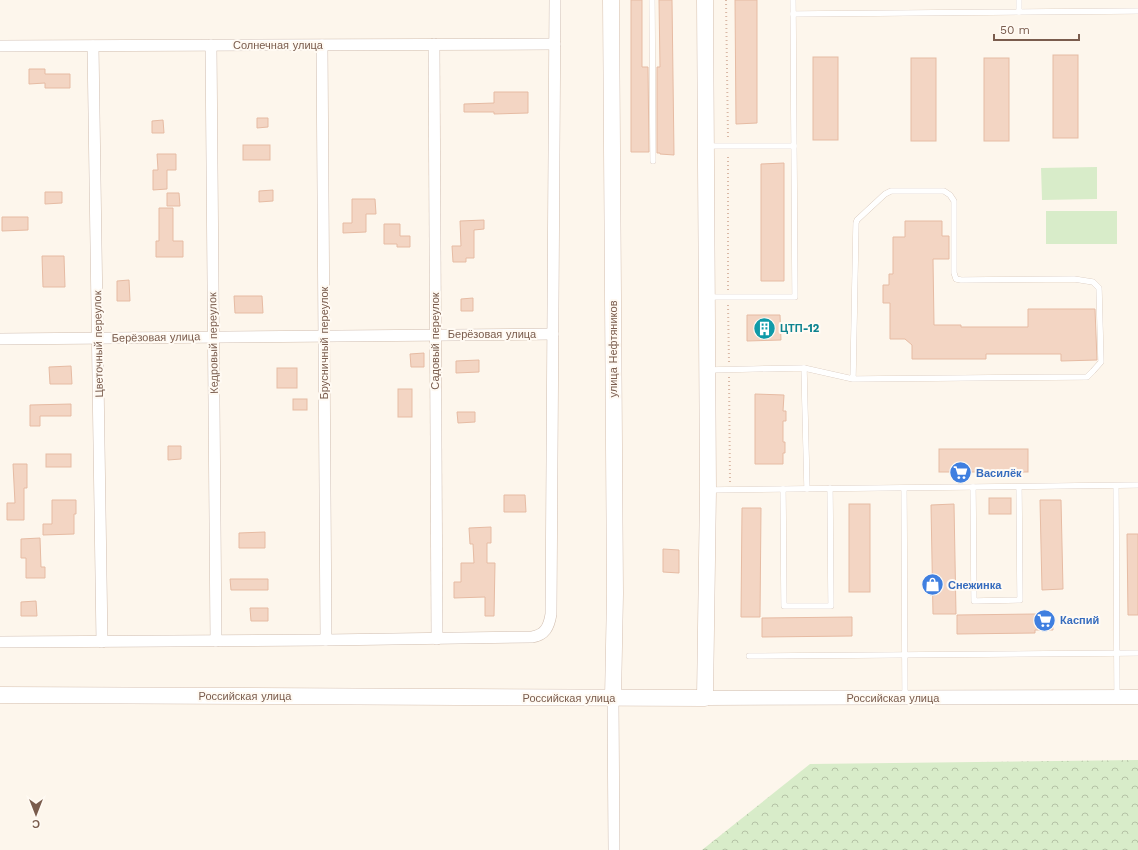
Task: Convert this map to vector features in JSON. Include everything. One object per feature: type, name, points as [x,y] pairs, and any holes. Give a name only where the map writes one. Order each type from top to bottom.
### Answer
[{"type":"main road","name":"улица Нефтяников","points":[[611,0],[615,586],[613,698]]},
{"type":"main road","points":[[705,0],[708,490],[705,698]]},
{"type":"main road","name":"Российская улица","points":[[0,696],[705,698]]},
{"type":"street","points":[[0,642],[532,637],[540,636],[547,629],[551,614],[555,0]]},
{"type":"street","name":"Садовый переулок","points":[[434,44],[437,638]]},
{"type":"street","name":"Солнечная улица","points":[[0,46],[555,44]]},
{"type":"street","name":"Кедровый переулок","points":[[211,45],[216,641]]},
{"type":"street","name":"Брусничный переулок","points":[[322,45],[326,640]]},
{"type":"street","name":"Цветочный переулок","points":[[93,46],[102,642]]},
{"type":"street","name":"Берёзовая улица","points":[[0,339],[553,334]]},
{"type":"street","name":"Российская улица","points":[[705,698],[1138,697]]},
{"type":"street","points":[[613,698],[614,850]]},
{"type":"lane","points":[[652,0],[653,161]]},
{"type":"lane","points":[[706,297],[795,297],[793,0]]},
{"type":"lane","points":[[1019,0],[1019,12]]},
{"type":"lane","points":[[794,14],[1138,11]]},
{"type":"lane","points":[[706,146],[794,146]]},
{"type":"lane","points":[[707,370],[804,368],[852,379],[1086,377],[1101,362],[1099,288],[1093,282],[1074,278],[956,279],[954,273],[954,201],[950,195],[944,191],[891,191],[885,194],[868,209],[856,223],[852,379]]},
{"type":"lane","points":[[804,368],[807,489]]},
{"type":"lane","points":[[708,490],[1138,485]]},
{"type":"lane","points":[[973,487],[974,601],[1020,600],[1019,486]]},
{"type":"lane","points":[[1116,486],[1117,697]]},
{"type":"lane","points":[[783,489],[784,606],[832,606],[830,488]]},
{"type":"lane","points":[[904,488],[905,698]]},
{"type":"lane","points":[[749,656],[905,656],[1138,653]]},
{"type":"path","points":[[726,0],[730,489]]},
{"type":"green space","points":[[1097,167],[1097,199],[1042,200],[1041,168]]},
{"type":"green space","points":[[1046,211],[1117,211],[1117,244],[1046,244]]},
{"type":"green space","points":[[1138,760],[1138,850],[702,850],[810,764]]},
{"type":"building","points":[[631,0],[642,0],[642,67],[648,67],[649,152],[631,152]]},
{"type":"building","points":[[659,0],[672,0],[674,155],[657,153],[657,67],[660,67]]},
{"type":"building","points":[[735,0],[757,0],[757,123],[736,124]]},
{"type":"building","points":[[1053,55],[1078,55],[1078,138],[1053,138]]},
{"type":"building","points":[[813,57],[838,57],[838,140],[813,140]]},
{"type":"building","points":[[911,58],[936,58],[936,141],[911,141]]},
{"type":"building","points":[[984,58],[1009,58],[1009,141],[984,141]]},
{"type":"building","points":[[29,69],[45,69],[45,74],[70,74],[70,88],[45,88],[45,83],[29,84]]},
{"type":"building","points":[[494,92],[528,92],[528,113],[494,114],[494,112],[464,112],[464,104],[494,103]]},
{"type":"building","points":[[257,118],[268,118],[268,127],[257,128]]},
{"type":"building","points":[[163,120],[164,133],[152,133],[152,121]]},
{"type":"building","points":[[243,145],[270,145],[270,160],[243,160]]},
{"type":"building","points":[[157,154],[176,154],[176,170],[167,170],[167,189],[153,190],[153,170],[158,170]]},
{"type":"building","points":[[784,163],[784,281],[761,281],[761,164]]},
{"type":"building","points":[[273,190],[273,201],[259,202],[259,191]]},
{"type":"building","points":[[45,192],[62,192],[62,203],[45,204]]},
{"type":"building","points":[[167,193],[179,193],[180,206],[167,206]]},
{"type":"building","points":[[352,199],[375,199],[376,214],[366,214],[366,232],[343,233],[343,223],[352,223]]},
{"type":"building","points":[[159,208],[173,208],[173,241],[183,241],[183,257],[156,257],[156,241],[159,241]]},
{"type":"building","points":[[2,217],[28,217],[28,230],[2,231]]},
{"type":"building","points":[[484,220],[484,229],[474,230],[474,258],[466,258],[466,262],[453,262],[452,246],[461,246],[460,221]]},
{"type":"building","points":[[905,221],[942,221],[942,236],[949,236],[949,259],[933,259],[934,325],[961,325],[961,327],[1028,327],[1028,309],[1095,309],[1097,360],[1061,361],[1061,354],[986,354],[986,359],[912,359],[912,345],[905,339],[890,339],[890,303],[883,303],[883,285],[889,285],[889,274],[893,274],[893,237],[905,237]]},
{"type":"building","points":[[384,224],[400,224],[400,236],[410,236],[410,247],[397,247],[397,244],[384,244]]},
{"type":"building","points":[[42,256],[64,256],[65,287],[43,287]]},
{"type":"building","points":[[129,280],[130,301],[117,301],[117,281]]},
{"type":"building","points":[[234,296],[262,296],[263,313],[235,313]]},
{"type":"building","points":[[473,298],[473,311],[461,311],[461,299]]},
{"type":"building","name":"ЦТП-12","points":[[747,315],[780,315],[781,340],[747,341]]},
{"type":"building","points":[[424,353],[424,367],[411,367],[410,354]]},
{"type":"building","points":[[479,360],[479,372],[456,373],[456,361]]},
{"type":"building","points":[[71,366],[72,384],[50,384],[49,367]]},
{"type":"building","points":[[277,368],[297,368],[297,388],[277,388]]},
{"type":"building","points":[[398,389],[412,389],[412,417],[398,417]]},
{"type":"building","points":[[755,394],[784,395],[783,411],[786,411],[786,421],[783,421],[783,442],[785,442],[785,453],[783,453],[783,464],[755,464]]},
{"type":"building","points":[[293,399],[307,399],[307,410],[293,410]]},
{"type":"building","points":[[71,404],[71,416],[40,416],[40,426],[30,426],[30,405]]},
{"type":"building","points":[[457,412],[475,412],[475,422],[458,423]]},
{"type":"building","points":[[168,446],[181,446],[181,459],[168,460]]},
{"type":"building","points":[[939,449],[1028,449],[1028,472],[939,472]]},
{"type":"building","points":[[46,454],[71,454],[71,467],[46,467]]},
{"type":"building","points":[[13,464],[27,464],[27,488],[24,488],[24,520],[7,520],[7,503],[15,503]]},
{"type":"building","points":[[504,495],[525,495],[526,512],[504,512]]},
{"type":"building","points":[[989,498],[1011,498],[1011,514],[989,514]]},
{"type":"building","points":[[52,500],[76,500],[74,534],[43,535],[43,524],[52,524]]},
{"type":"building","points":[[1040,500],[1061,500],[1063,589],[1042,590]]},
{"type":"building","points":[[849,504],[870,504],[870,592],[849,592]]},
{"type":"building","points":[[954,504],[956,614],[933,614],[931,505]]},
{"type":"building","points":[[742,508],[761,508],[760,617],[741,617]]},
{"type":"building","points":[[491,527],[491,543],[487,543],[487,563],[495,563],[494,616],[485,616],[485,597],[454,598],[454,582],[461,582],[461,563],[474,563],[473,544],[470,544],[469,528]]},
{"type":"building","points":[[265,532],[265,548],[239,548],[239,533]]},
{"type":"building","points":[[1127,534],[1138,534],[1138,615],[1128,615]]},
{"type":"building","points":[[40,538],[41,567],[45,567],[45,578],[26,578],[26,558],[21,558],[21,539]]},
{"type":"building","points":[[663,549],[679,550],[679,573],[663,572]]},
{"type":"building","points":[[230,579],[268,579],[268,590],[231,590]]},
{"type":"building","points":[[36,601],[37,616],[21,616],[21,602]]},
{"type":"building","points":[[250,608],[268,608],[268,621],[251,621]]},
{"type":"building","points":[[1052,614],[1053,630],[1035,630],[1035,633],[957,634],[957,615]]},
{"type":"building","points":[[852,617],[852,636],[762,637],[762,618]]},
{"type":"place","name":"ЦТП-12","points":[[764,328]]},
{"type":"place","name":"Василёк","points":[[960,473]]},
{"type":"place","name":"Снежинка","points":[[932,585]]},
{"type":"place","name":"Каспий","points":[[1044,620]]}]
